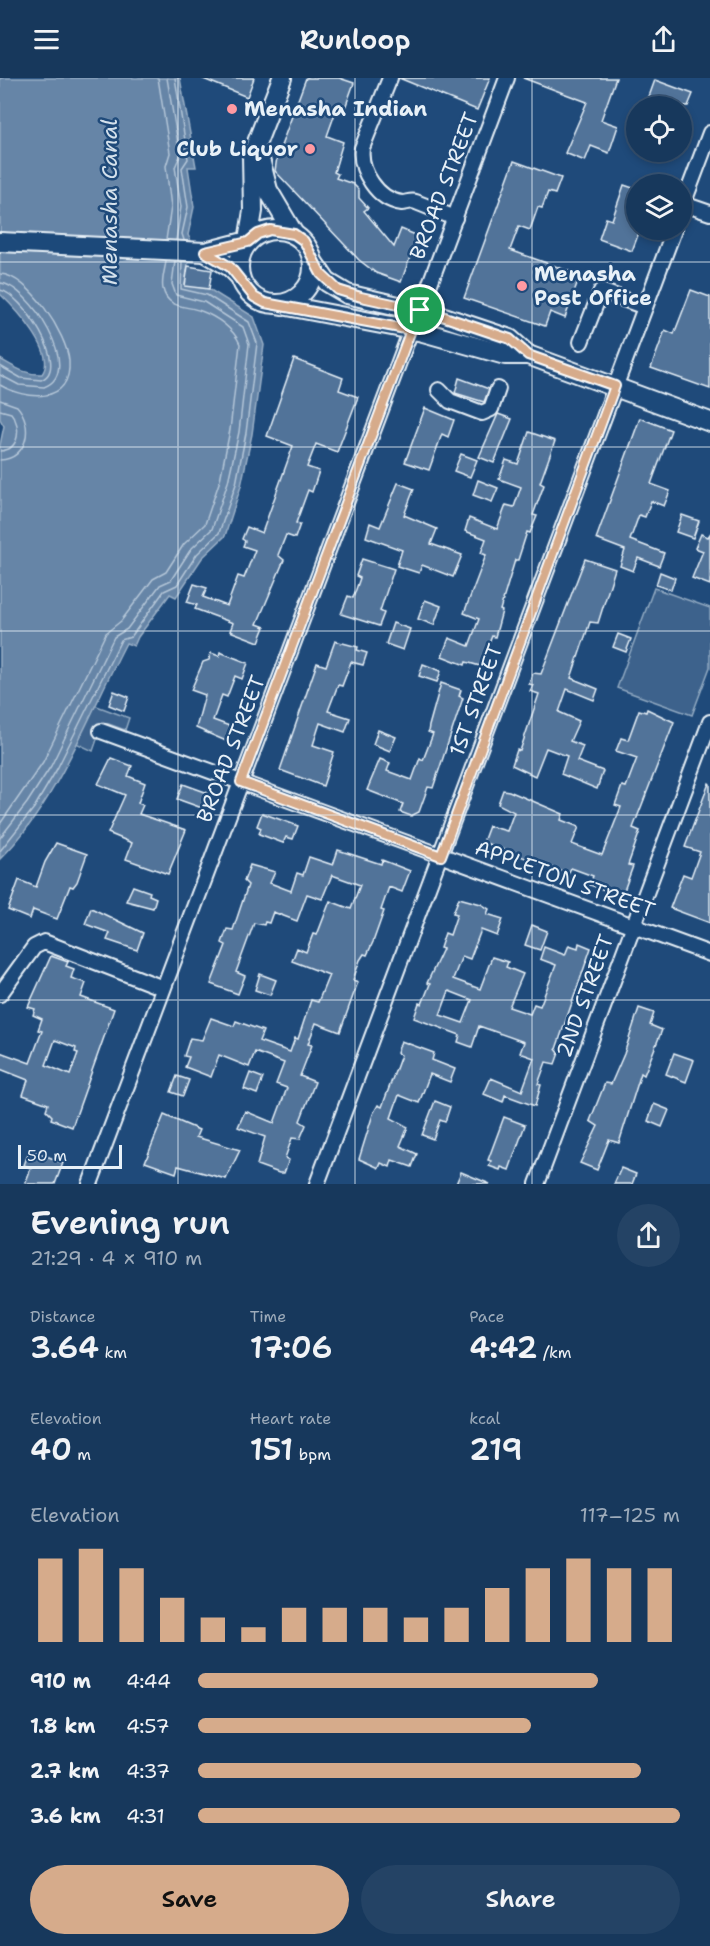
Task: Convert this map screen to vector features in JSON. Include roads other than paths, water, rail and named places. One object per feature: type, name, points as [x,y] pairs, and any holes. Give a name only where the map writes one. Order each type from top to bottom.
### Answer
[{"type":"main road","points":[[240,277],[239,262],[248,242],[253,212],[252,155],[282,78]]},
{"type":"main road","points":[[258,144],[264,180],[294,234],[311,251],[314,264],[313,276],[300,296],[277,304]]},
{"type":"main road","points":[[0,242],[205,252],[248,242],[258,234],[270,230],[294,234]]},
{"type":"main road","points":[[205,252],[230,267],[254,297],[265,303],[411,330],[505,355],[528,355],[710,423]]},
{"type":"main road","points":[[314,264],[327,282],[347,294],[420,310],[510,339],[528,355]]},
{"type":"street","points":[[390,78],[362,148],[360,160],[363,171],[372,183],[392,199],[403,203],[413,201],[455,218]]},
{"type":"street","name":"BROAD STREET","points":[[420,310],[507,78]]},
{"type":"street","points":[[692,181],[710,133]]},
{"type":"street","points":[[692,209],[710,213]]},
{"type":"street","name":"1ST STREET","points":[[317,1184],[670,240]]},
{"type":"street","points":[[581,342],[601,291],[645,307]]},
{"type":"street","name":"BROAD STREET","points":[[90,1184],[411,330]]},
{"type":"street","points":[[440,390],[450,401],[482,413],[491,409],[498,389]]},
{"type":"street","name":"2ND STREET","points":[[537,1184],[710,722]]},
{"type":"street","name":"APPLETON STREET","points":[[101,731],[710,954]]},
{"type":"street","points":[[0,994],[34,947],[44,942],[163,988]]},
{"type":"water","name":"Menasha Canal","points":[[0,78],[180,78],[196,167],[188,167],[194,207],[188,235],[191,241],[185,285],[209,289],[254,317],[264,345],[252,434],[241,486],[225,536],[202,558],[176,597],[170,594],[138,637],[134,646],[126,643],[55,785],[20,837],[0,859],[0,445],[4,426],[0,419],[0,359],[20,370],[36,374],[42,374],[45,365],[40,343],[33,331],[0,294]]},
{"type":"place","name":"Menasha Indian","points":[[232,109]]},
{"type":"place","name":"Club Liquor","points":[[310,149]]},
{"type":"place","name":"Menasha Post Office","points":[[522,286]]}]
